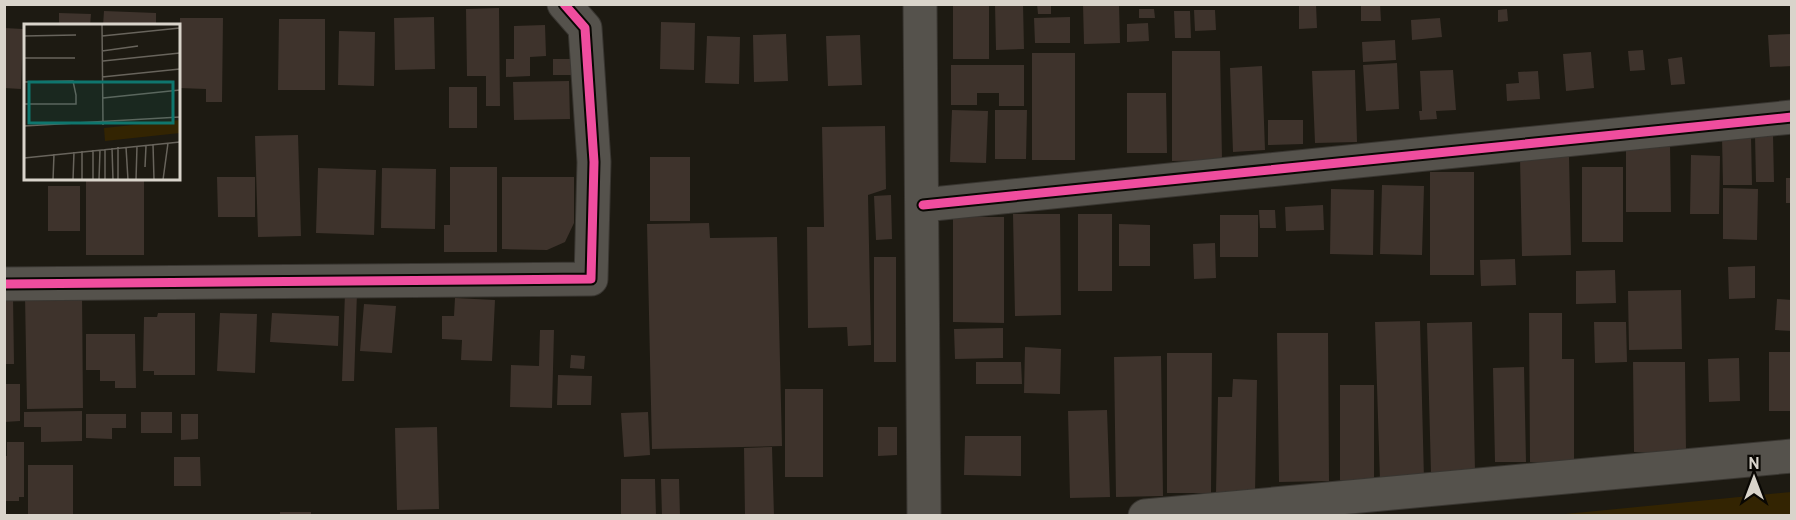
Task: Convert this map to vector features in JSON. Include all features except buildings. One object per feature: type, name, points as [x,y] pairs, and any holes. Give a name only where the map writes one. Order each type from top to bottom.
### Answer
[{"type":"street","points":[[4,284],[591,279],[594,162],[585,28],[564,4]]},
{"type":"street","points":[[920,4],[924,516]]},
{"type":"street","points":[[922,205],[1791,117]]},
{"type":"street","points":[[1145,516],[1791,456]]},
{"type":"shaded area","points":[[1791,492],[1791,515],[1555,515]]},
{"type":"cycle path","points":[[4,284],[591,279],[594,162],[585,28],[564,4]]},
{"type":"cycle path","points":[[923,205],[1792,117]]}]
